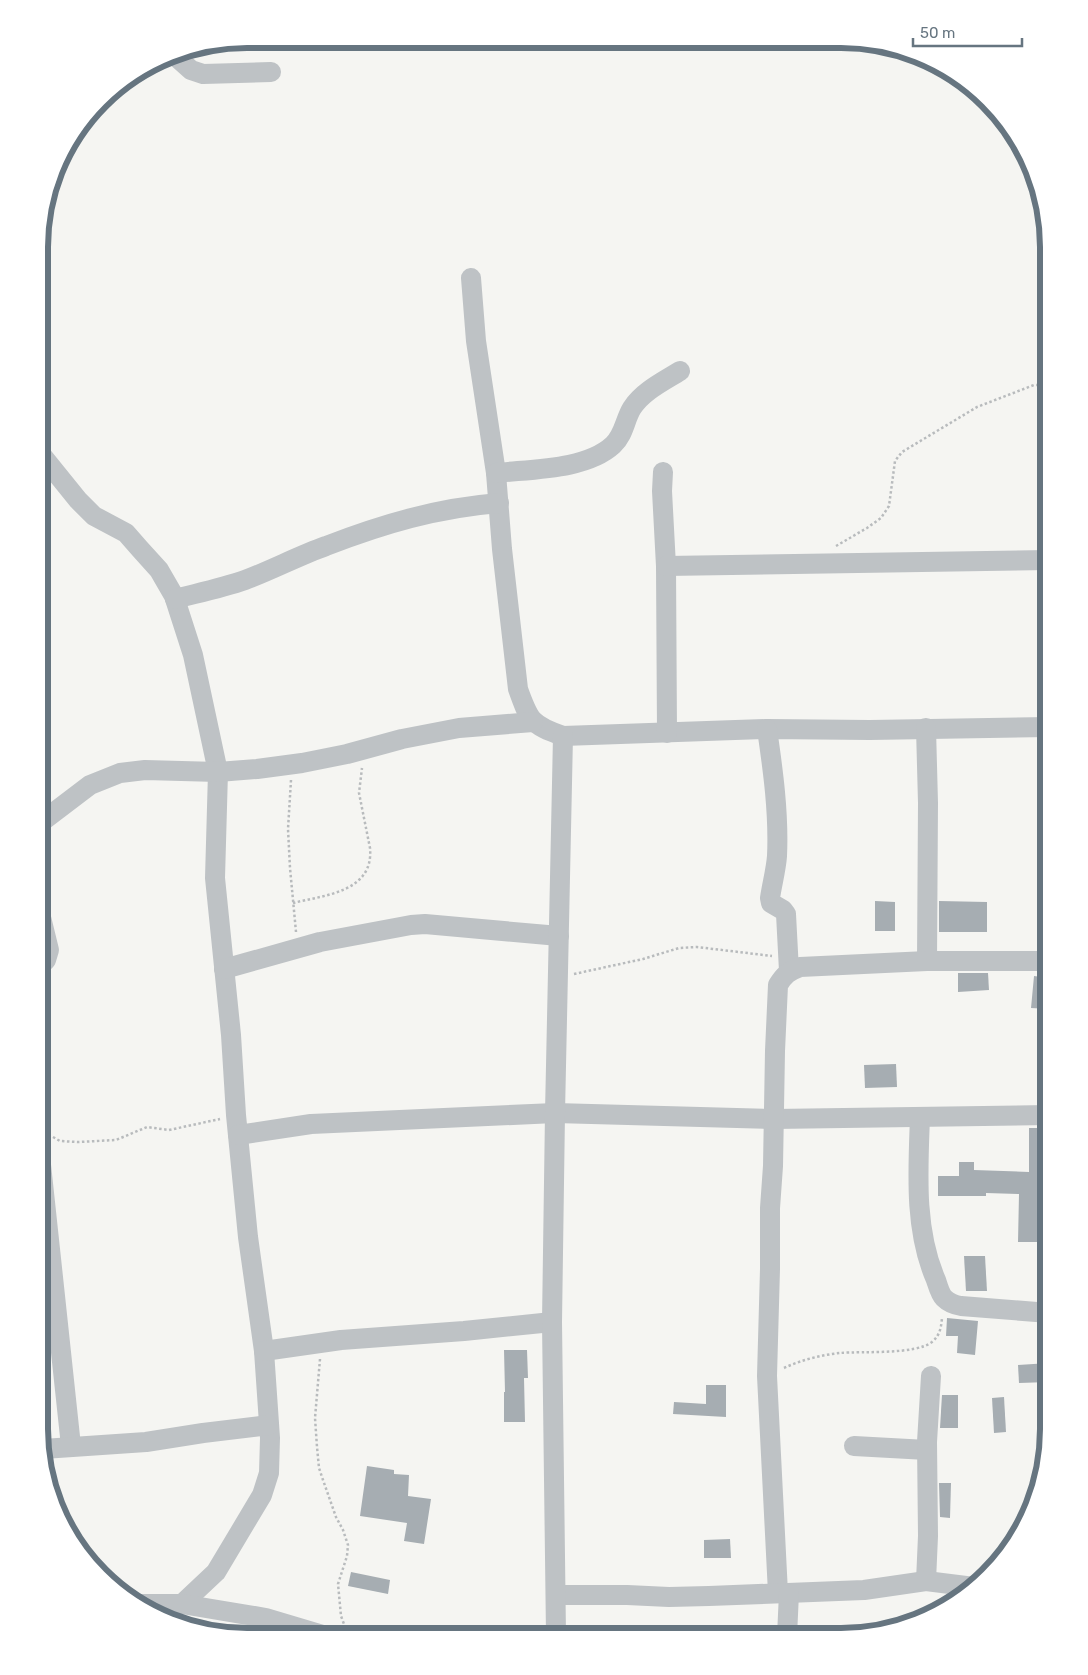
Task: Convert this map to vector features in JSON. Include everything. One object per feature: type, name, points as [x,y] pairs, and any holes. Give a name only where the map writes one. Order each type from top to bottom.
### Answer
[{"type":"street","points":[[178,59],[191,70],[203,74],[271,72]]},
{"type":"street","points":[[471,278],[476,341],[496,473],[502,549],[518,689],[523,704],[533,722],[545,730],[563,736],[767,729],[870,730],[1040,727]]},
{"type":"street","points":[[496,473],[564,466],[597,456],[614,444],[621,434],[632,408],[643,395],[680,371]]},
{"type":"street","points":[[48,463],[78,500],[94,516],[126,533],[159,570],[175,599],[193,655],[218,772],[215,878],[248,1237],[264,1351],[269,1425],[269,1473],[262,1495],[216,1572],[182,1604]]},
{"type":"street","points":[[663,472],[662,499],[666,566],[668,733]]},
{"type":"street","points":[[175,599],[243,581],[325,546],[397,521],[466,505],[499,503]]},
{"type":"street","points":[[666,566],[1040,560]]},
{"type":"street","points":[[48,817],[90,785],[120,772],[145,770],[218,772],[292,764],[459,728],[533,722]]},
{"type":"street","points":[[926,728],[928,803],[927,961]]},
{"type":"street","points":[[767,729],[772,770],[776,836],[776,856],[770,898],[773,906],[786,914],[789,965],[778,985],[767,1376],[786,1628]]},
{"type":"street","points":[[556,1628],[552,1322],[554,1113],[563,736]]},
{"type":"street","points":[[224,968],[298,948],[393,928],[425,924],[559,936]]},
{"type":"street","points":[[48,942],[50,950],[48,955]]},
{"type":"street","points":[[789,965],[800,968],[927,961],[1040,961]]},
{"type":"street","points":[[238,1135],[311,1124],[554,1113],[774,1119],[1040,1115]]},
{"type":"street","points":[[920,1117],[920,1209],[923,1239],[934,1276],[943,1297],[961,1306],[1040,1312]]},
{"type":"street","points":[[48,1178],[70,1446]]},
{"type":"street","points":[[264,1351],[341,1340],[552,1322]]},
{"type":"street","points":[[926,1581],[931,1376]]},
{"type":"street","points":[[48,1448],[146,1442],[269,1425]]},
{"type":"street","points":[[854,1446],[928,1450]]},
{"type":"street","points":[[556,1595],[669,1597],[864,1590],[926,1581],[963,1586]]},
{"type":"street","points":[[152,1604],[182,1604],[266,1618],[300,1628]]},
{"type":"path","points":[[835,547],[868,528],[881,518],[889,506],[895,461],[902,452],[977,407],[1034,385],[1040,385]]},
{"type":"path","points":[[293,902],[331,894],[352,886],[362,879],[368,870],[371,857],[370,848],[359,793],[365,749]]},
{"type":"path","points":[[292,764],[288,829],[298,948]]},
{"type":"path","points":[[558,978],[643,959],[679,948],[697,947],[789,965]]},
{"type":"path","points":[[48,1141],[116,1140],[147,1127],[169,1130],[236,1115]]},
{"type":"path","points":[[767,1376],[814,1357],[839,1353],[906,1350],[924,1346],[932,1342],[940,1333],[943,1297]]},
{"type":"path","points":[[323,1342],[316,1418],[317,1447],[319,1468],[348,1545],[347,1556],[338,1584],[342,1616],[346,1628]]},
{"type":"building","points":[[875,901],[895,902],[895,931],[875,931]]},
{"type":"building","points":[[939,901],[987,902],[987,932],[939,932]]},
{"type":"building","points":[[958,973],[988,973],[989,990],[958,992]]},
{"type":"building","points":[[1034,976],[1040,977],[1040,1008],[1031,1008]]},
{"type":"building","points":[[896,1064],[897,1087],[865,1088],[864,1065]]},
{"type":"building","points":[[1029,1128],[1040,1128],[1040,1242],[1018,1242],[1019,1194],[986,1193],[986,1196],[938,1196],[938,1176],[959,1176],[959,1162],[974,1162],[974,1170],[1029,1172]]},
{"type":"building","points":[[964,1256],[985,1256],[987,1291],[966,1291]]},
{"type":"building","points":[[947,1318],[978,1321],[975,1355],[957,1353],[958,1336],[946,1336]]},
{"type":"building","points":[[504,1350],[527,1350],[528,1378],[524,1378],[525,1422],[504,1422]]},
{"type":"building","points":[[1040,1364],[1040,1382],[1019,1383],[1018,1365]]},
{"type":"building","points":[[706,1385],[726,1385],[726,1417],[673,1414],[674,1402],[706,1404]]},
{"type":"building","points":[[942,1395],[958,1395],[958,1428],[940,1428]]},
{"type":"building","points":[[1004,1397],[1006,1432],[994,1433],[992,1398]]},
{"type":"building","points":[[367,1466],[394,1470],[394,1474],[409,1475],[408,1496],[431,1499],[424,1544],[404,1541],[407,1523],[360,1516]]},
{"type":"building","points":[[939,1483],[951,1483],[950,1518],[940,1517]]},
{"type":"building","points":[[730,1539],[731,1558],[704,1558],[704,1540]]},
{"type":"building","points":[[351,1572],[390,1580],[388,1594],[348,1586]]}]
